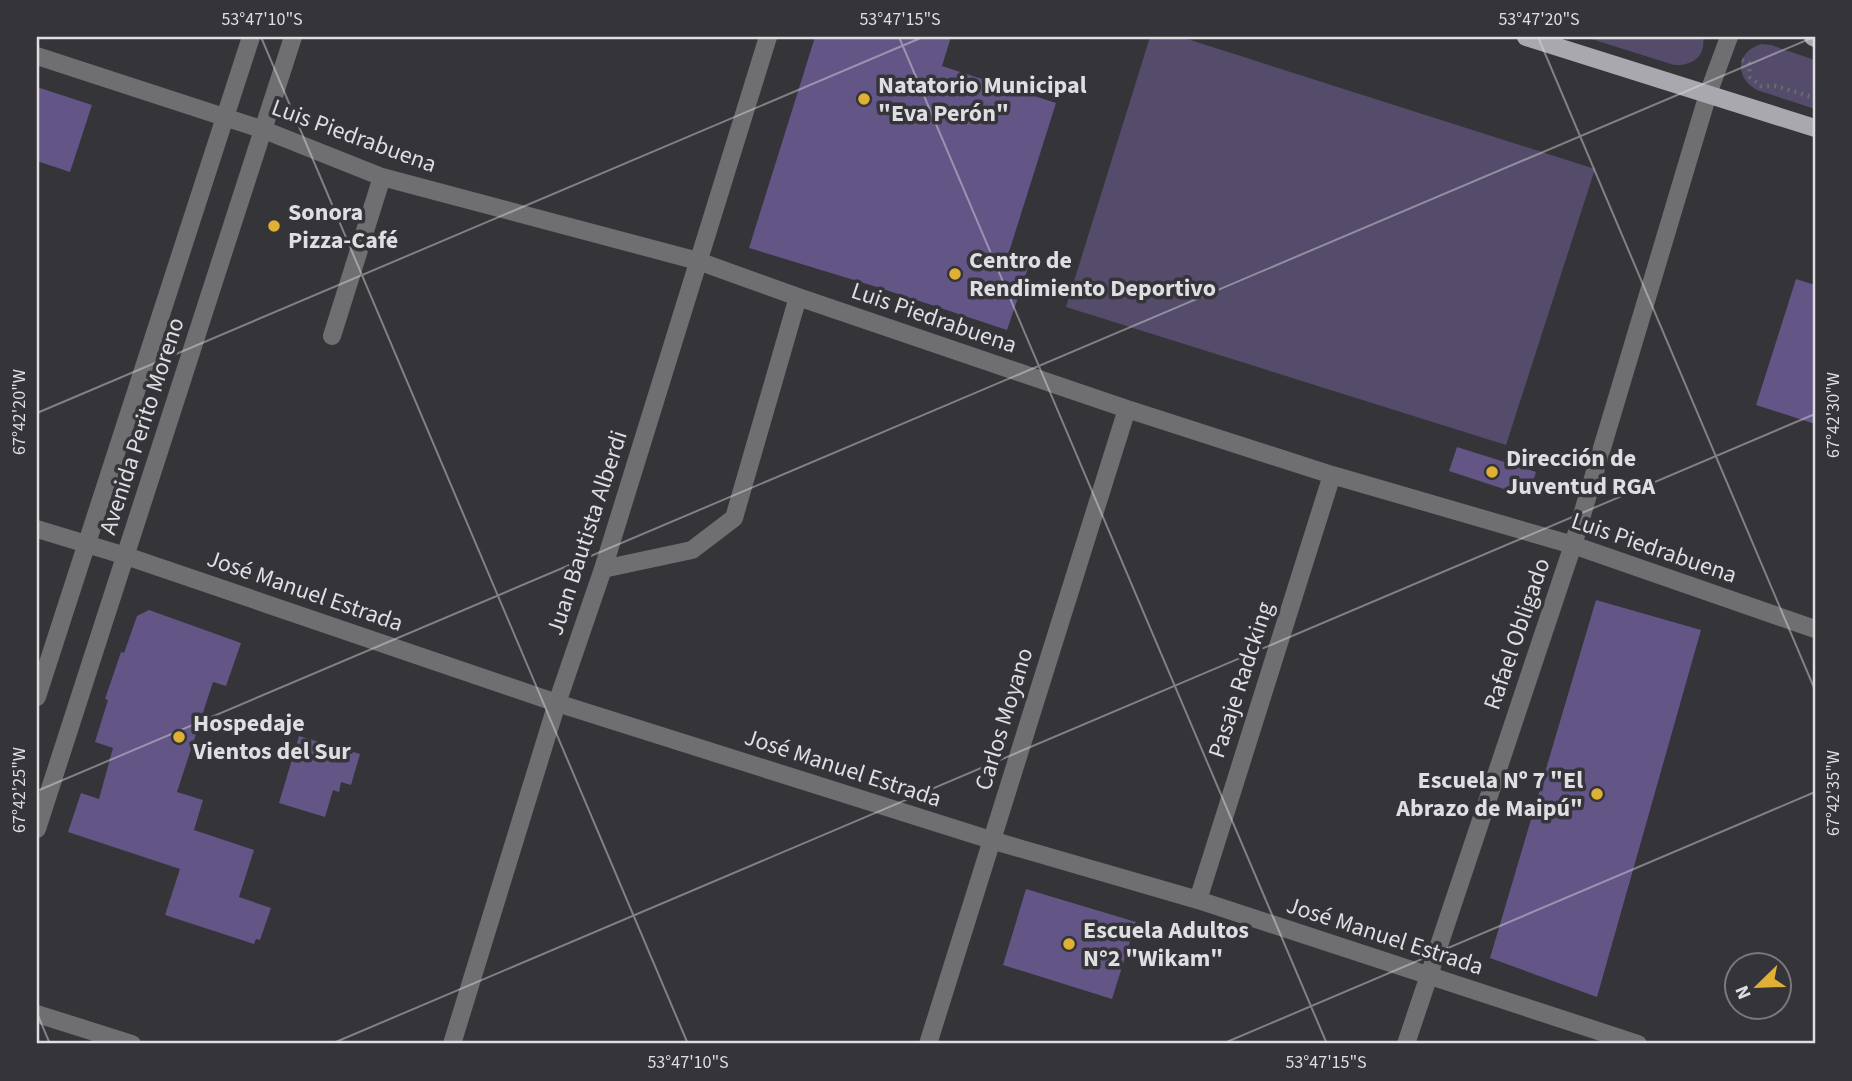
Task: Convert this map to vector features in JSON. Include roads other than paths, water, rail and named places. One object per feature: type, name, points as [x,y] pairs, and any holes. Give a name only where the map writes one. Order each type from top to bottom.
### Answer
[{"type":"main road","points":[[1525,37],[1815,128]]},
{"type":"street","name":"Avenida Perito Moreno","points":[[37,697],[251,37]]},
{"type":"street","name":"Avenida Perito Moreno","points":[[37,829],[293,37]]},
{"type":"street","name":"Juan Bautista Alberdi","points":[[452,1044],[768,37]]},
{"type":"street","name":"Rafael Obligado","points":[[1406,1044],[1573,545],[1708,94],[1727,44]]},
{"type":"street","name":"Luis Piedrabuena","points":[[37,56],[264,130],[382,177],[698,261],[1127,409],[1332,475],[1573,545],[1815,629]]},
{"type":"street","points":[[331,335],[382,177]]},
{"type":"street","points":[[603,569],[692,550],[734,518],[797,297]]},
{"type":"street","name":"Carlos Moyano","points":[[928,1044],[1127,409]]},
{"type":"street","name":"Pasaje Radcking","points":[[1198,900],[1332,475]]},
{"type":"street","name":"José Manuel Estrada","points":[[37,528],[557,703],[991,840],[1198,900],[1638,1044]]},
{"type":"street","points":[[37,1014],[132,1044]]},
{"type":"place","name":"Natatorio Municipal \"Eva Perón\"","points":[[864,99]]},
{"type":"place","name":"Sonora Pizza-Café","points":[[274,226]]},
{"type":"place","name":"Centro de Rendimiento Deportivo","points":[[955,274]]},
{"type":"place","name":"Dirección de Juventud RGA","points":[[1492,472]]},
{"type":"place","name":"Hospedaje Vientos del Sur","points":[[179,737]]},
{"type":"place","name":"Escuela Nº 7 \"El Abrazo de Maipú\"","points":[[1597,794]]},
{"type":"place","name":"Escuela Adultos N°2 \"Wikam\"","points":[[1069,944]]}]
